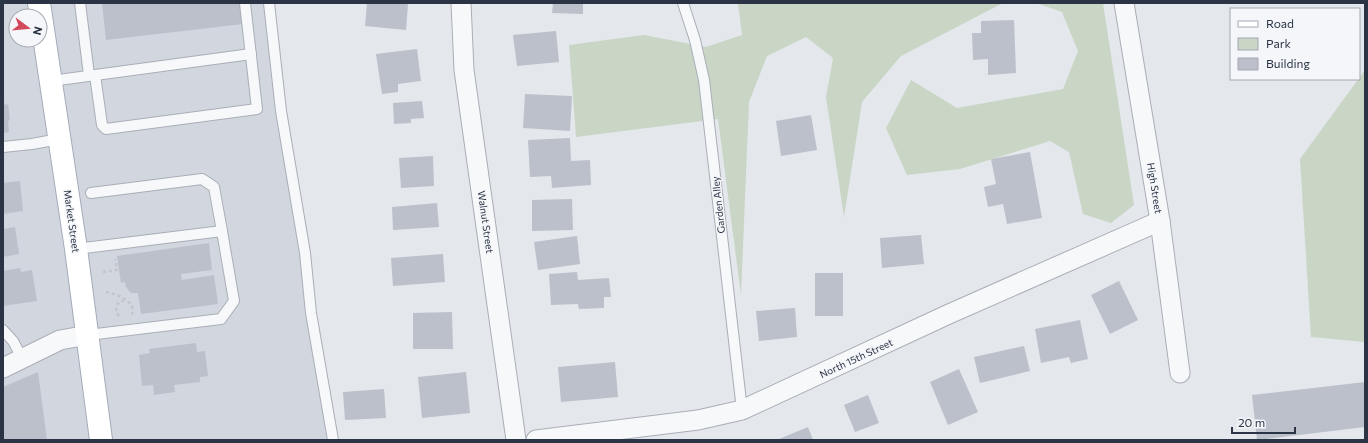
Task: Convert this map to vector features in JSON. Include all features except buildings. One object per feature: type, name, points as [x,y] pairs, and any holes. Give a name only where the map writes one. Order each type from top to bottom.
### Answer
[{"type":"main road","name":"Market Street","points":[[39,3],[76,249],[101,440]]},
{"type":"street","name":"Walnut Street","points":[[461,3],[464,70],[516,440]]},
{"type":"street","name":"High Street","points":[[1124,3],[1160,221],[1180,373]]},
{"type":"street","name":"North 15th Street","points":[[536,440],[698,420],[742,410],[949,314],[1160,221]]},
{"type":"street","points":[[3,368],[60,340],[88,335]]},
{"type":"lane","points":[[80,3],[102,125],[106,129],[257,109],[245,3]]},
{"type":"lane","points":[[269,3],[281,111],[305,253],[311,313],[333,440]]},
{"type":"lane","name":"Garden Alley","points":[[684,3],[696,40],[704,80],[742,410]]},
{"type":"lane","points":[[51,81],[251,54]]},
{"type":"lane","points":[[3,147],[59,139]]},
{"type":"lane","points":[[88,335],[222,319],[234,301],[214,187],[202,179],[91,193]]},
{"type":"lane","points":[[76,249],[222,231]]},
{"type":"lane","points":[[3,330],[13,341],[22,358]]},
{"type":"path","points":[[103,272],[117,270],[115,258]]},
{"type":"path","points":[[106,292],[115,294],[130,303],[134,309],[131,316],[126,318],[118,314],[116,311],[116,307],[120,301],[126,301]]},
{"type":"shaded area","points":[[3,3],[271,3],[283,111],[327,440],[3,440]]},
{"type":"green space","points":[[738,3],[1003,3],[901,56],[862,102],[844,217],[826,97],[833,58],[806,37],[767,56],[749,102],[741,295],[718,119],[576,137],[569,45],[644,35],[706,47],[742,35]]},
{"type":"green space","points":[[1036,3],[1103,3],[1134,205],[1111,223],[1083,214],[1069,152],[1050,141],[960,169],[907,175],[886,128],[911,80],[957,108],[1063,89],[1078,51],[1062,12]]},
{"type":"green space","points":[[1365,70],[1365,342],[1311,337],[1300,159],[1358,80],[1360,80],[1360,77]]}]
